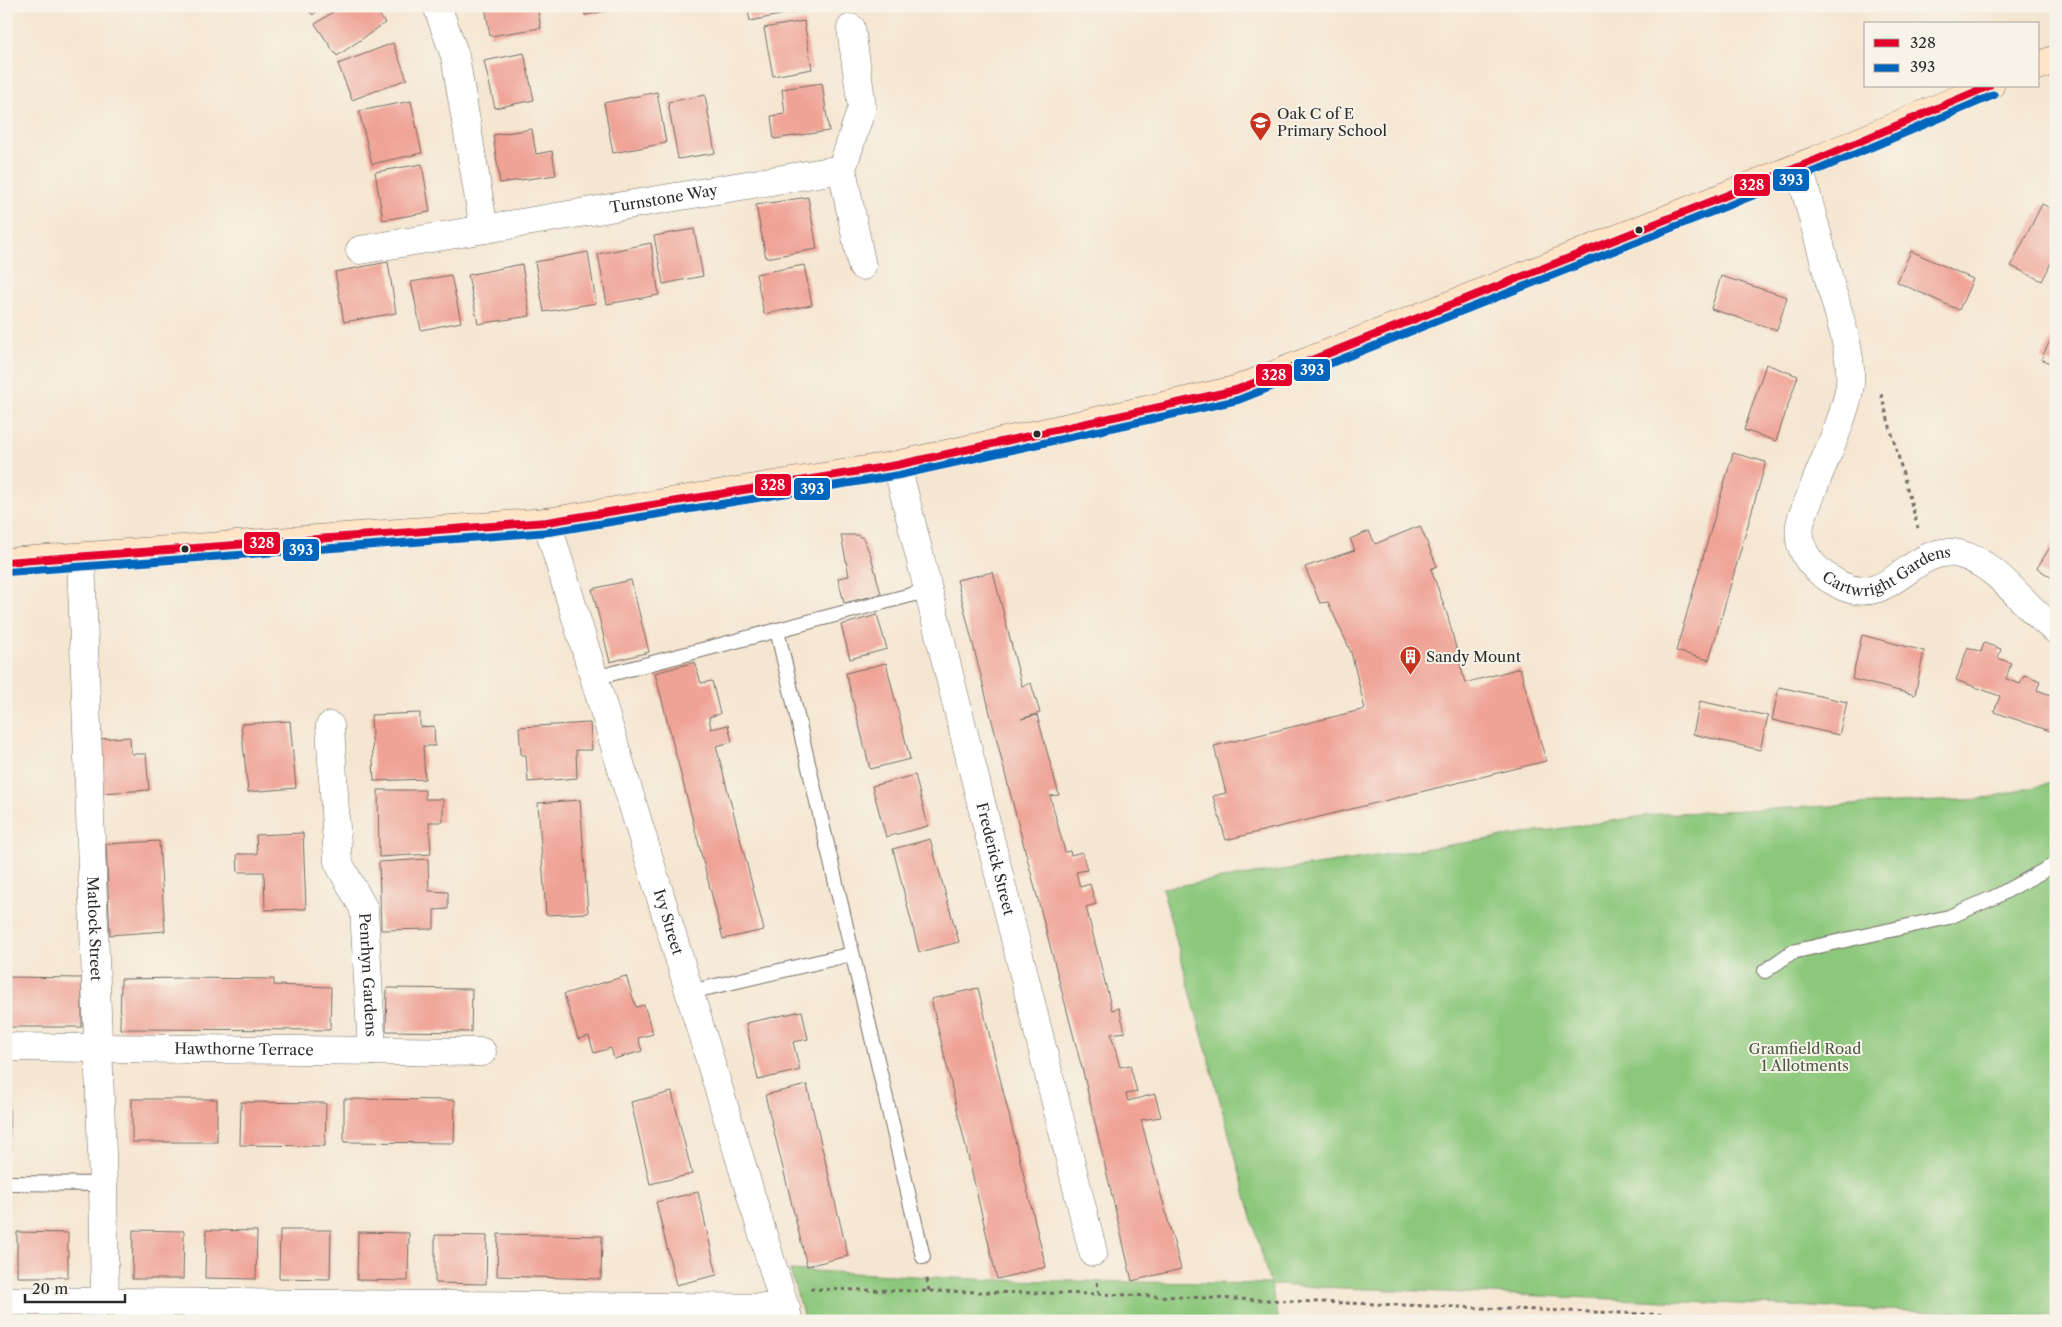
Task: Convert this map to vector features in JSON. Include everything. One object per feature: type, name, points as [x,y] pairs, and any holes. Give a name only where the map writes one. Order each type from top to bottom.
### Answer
[{"type":"street","points":[[437,6],[455,56],[484,228]]},
{"type":"street","points":[[851,28],[862,107],[842,169],[862,266]]},
{"type":"street","points":[[2040,65],[2056,58]]},
{"type":"street","points":[[6,562],[547,522],[897,465],[1236,390],[1799,166],[1985,88]]},
{"type":"street","name":"Cartwright Gardens","points":[[1799,166],[1847,347],[1849,388],[1837,432],[1800,526],[1803,552],[1820,575],[1845,587],[1872,590],[1898,579],[1915,564],[1936,553],[1958,554],[1993,572],[2041,620],[2056,630]]},
{"type":"street","name":"Turnstone Way","points":[[360,250],[842,169]]},
{"type":"street","name":"Frederick Street","points":[[897,465],[926,591],[1093,1252]]},
{"type":"street","name":"Ivy Street","points":[[547,522],[785,1306]]},
{"type":"street","name":"Matlock Street","points":[[80,557],[99,1048],[105,1302]]},
{"type":"street","name":"Penrhyn Gardens","points":[[330,726],[338,862],[364,909],[372,1051]]},
{"type":"street","name":"Hawthorne Terrace","points":[[6,1047],[482,1052]]},
{"type":"street","points":[[6,1301],[785,1306]]},
{"type":"lane","points":[[595,678],[926,591]]},
{"type":"lane","points":[[777,630],[923,1257]]},
{"type":"lane","points":[[1765,971],[1792,952],[1949,917],[1998,896],[2056,864]]},
{"type":"lane","points":[[690,992],[852,954]]},
{"type":"lane","points":[[6,1183],[103,1184]]},
{"type":"path","points":[[785,1306],[1108,1294],[1840,1321]]},
{"type":"green space","name":"Gramfield Road 1 Allotments","points":[[2056,782],[2056,1317],[1271,1285],[1279,1321],[805,1321],[790,1270],[995,1280],[1270,1284],[1162,888],[1658,814],[1983,799]]},
{"type":"building","points":[[304,6],[322,6],[313,15]]},
{"type":"building","points":[[342,6],[374,6],[385,23],[337,56],[315,24]]},
{"type":"building","points":[[485,6],[537,6],[541,28],[490,36]]},
{"type":"building","points":[[583,6],[629,6],[629,7],[585,15]]},
{"type":"building","points":[[747,6],[799,6],[800,11],[750,21]]},
{"type":"building","points":[[804,21],[812,69],[773,76],[764,28]]},
{"type":"building","points":[[393,43],[407,79],[352,100],[338,64]]},
{"type":"building","points":[[524,53],[534,100],[495,108],[484,61]]},
{"type":"building","points":[[822,83],[829,131],[774,139],[771,116],[785,114],[782,89]]},
{"type":"building","points":[[657,92],[666,143],[613,153],[604,103]]},
{"type":"building","points":[[705,95],[715,153],[678,159],[668,102]]},
{"type":"building","points":[[411,101],[422,153],[372,164],[359,111]]},
{"type":"building","points":[[532,129],[536,154],[552,151],[556,175],[500,183],[493,135]]},
{"type":"building","points":[[422,164],[430,212],[383,220],[375,172]]},
{"type":"building","points":[[808,197],[817,249],[766,258],[756,205]]},
{"type":"building","points":[[2042,204],[2056,211],[2056,253],[2042,281],[2011,266]]},
{"type":"building","points":[[694,229],[703,276],[663,284],[654,236]]},
{"type":"building","points":[[651,243],[659,295],[607,304],[598,254]]},
{"type":"building","points":[[1911,251],[1973,279],[1959,310],[1897,282]]},
{"type":"building","points":[[588,252],[596,303],[544,312],[535,262]]},
{"type":"building","points":[[388,262],[396,313],[344,322],[335,272]]},
{"type":"building","points":[[522,264],[530,316],[478,324],[468,275]]},
{"type":"building","points":[[804,265],[812,305],[764,314],[756,274]]},
{"type":"building","points":[[451,275],[461,322],[421,330],[411,282]]},
{"type":"building","points":[[1721,276],[1787,297],[1777,330],[1711,309]]},
{"type":"building","points":[[2056,329],[2056,366],[2041,359]]},
{"type":"building","points":[[1766,364],[1798,376],[1776,441],[1744,430]]},
{"type":"building","points":[[1733,453],[1766,462],[1709,660],[1676,651]]},
{"type":"building","name":"Sandy Mount","points":[[1420,526],[1437,566],[1431,569],[1448,617],[1465,683],[1520,668],[1546,761],[1226,840],[1213,796],[1226,793],[1214,746],[1365,709],[1351,652],[1328,602],[1320,603],[1305,567],[1355,550],[1350,539],[1369,531],[1375,544]]},
{"type":"building","points":[[841,535],[857,535],[863,538],[871,556],[881,594],[844,603],[838,578],[849,576]]},
{"type":"building","points":[[2056,538],[2056,588],[2052,586],[2055,580],[2037,568]]},
{"type":"building","points":[[993,572],[1022,686],[1031,683],[1040,713],[1021,719],[1037,715],[1059,795],[1050,796],[1065,852],[1070,851],[1071,855],[1082,852],[1087,870],[1076,872],[1080,887],[1090,884],[1096,904],[1086,907],[1112,1010],[1119,1008],[1125,1032],[1111,1034],[1120,1067],[1130,1065],[1137,1092],[1126,1094],[1128,1101],[1155,1094],[1161,1117],[1141,1120],[1181,1269],[1132,1281],[1084,1076],[957,580]]},
{"type":"building","points":[[631,580],[649,652],[610,662],[592,589]]},
{"type":"building","points":[[877,615],[887,649],[850,659],[841,625]]},
{"type":"building","points":[[1862,635],[1924,651],[1915,695],[1852,679]]},
{"type":"building","points":[[1984,643],[2001,649],[1998,658],[2011,663],[2006,679],[2020,684],[2024,675],[2031,677],[2040,681],[2037,690],[2056,697],[2056,733],[1994,712],[2000,696],[1956,680],[1968,647],[1981,652]]},
{"type":"building","points":[[695,662],[701,683],[712,681],[720,714],[709,717],[711,729],[728,725],[732,742],[716,746],[764,930],[723,939],[655,673]]},
{"type":"building","points":[[886,663],[910,759],[870,769],[846,673]]},
{"type":"building","points":[[1779,687],[1847,702],[1839,735],[1772,720]]},
{"type":"building","points":[[1700,701],[1768,716],[1760,750],[1693,734]]},
{"type":"building","points":[[420,713],[420,727],[434,726],[435,746],[423,746],[425,779],[374,781],[371,715]]},
{"type":"building","points":[[290,721],[296,788],[248,792],[241,724]]},
{"type":"building","points":[[590,723],[592,750],[576,750],[577,778],[528,782],[526,755],[521,755],[519,727]]},
{"type":"building","points":[[130,737],[131,754],[146,754],[149,790],[101,793],[97,739]]},
{"type":"building","points":[[915,775],[928,826],[886,837],[872,786]]},
{"type":"building","points":[[378,790],[425,790],[425,799],[443,799],[443,822],[429,822],[431,854],[379,857]]},
{"type":"building","points":[[580,800],[588,913],[546,915],[538,803]]},
{"type":"building","points":[[303,833],[306,909],[265,910],[264,872],[238,872],[237,854],[257,854],[256,835]]},
{"type":"building","points":[[930,839],[959,942],[919,952],[893,849]]},
{"type":"building","points":[[159,841],[165,931],[110,935],[106,844]]},
{"type":"building","points":[[428,859],[429,891],[448,892],[448,909],[434,910],[434,929],[381,930],[379,862]]},
{"type":"building","points":[[626,976],[636,1007],[644,1005],[653,1034],[638,1038],[642,1051],[614,1059],[611,1048],[594,1053],[589,1036],[578,1039],[564,994]]},
{"type":"building","points":[[6,977],[82,978],[82,1027],[6,1027]]},
{"type":"building","points":[[121,979],[274,979],[274,985],[331,987],[330,1030],[120,1029]]},
{"type":"building","points":[[387,988],[472,989],[471,1032],[386,1031]]},
{"type":"building","points":[[978,988],[1046,1267],[997,1279],[931,999]]},
{"type":"building","points":[[802,1011],[808,1039],[793,1042],[800,1070],[758,1080],[746,1023]]},
{"type":"building","points":[[807,1085],[848,1256],[807,1266],[765,1095]]},
{"type":"building","points":[[672,1092],[692,1174],[650,1184],[631,1102]]},
{"type":"building","points":[[132,1099],[217,1099],[217,1142],[132,1142]]},
{"type":"building","points":[[344,1099],[455,1100],[454,1143],[344,1142]]},
{"type":"building","points":[[6,1100],[9,1100],[10,1149],[6,1149]]},
{"type":"building","points":[[241,1102],[326,1103],[325,1146],[240,1145]]},
{"type":"building","points":[[698,1192],[717,1275],[676,1285],[656,1202]]},
{"type":"building","points":[[133,1230],[184,1231],[183,1279],[132,1279]]},
{"type":"building","points":[[206,1230],[257,1231],[256,1279],[205,1278]]},
{"type":"building","points":[[280,1230],[331,1230],[330,1279],[279,1278]]},
{"type":"building","points":[[17,1232],[68,1233],[68,1277],[17,1277]]},
{"type":"building","points":[[358,1232],[409,1233],[408,1281],[357,1280]]},
{"type":"building","points":[[498,1234],[602,1236],[601,1279],[497,1276]]},
{"type":"building","points":[[435,1235],[487,1236],[486,1284],[435,1283]]},
{"type":"transit line","name":"328","points":[[6,562],[547,522],[897,465],[1236,390],[1816,160],[1984,88]]},
{"type":"transit line","name":"393","points":[[7,572],[549,532],[899,475],[1238,400],[1820,169],[1994,95]]},
{"type":"place","name":"Oak C of E Primary School","points":[[1261,142]]},
{"type":"place","name":"Sandy Mount","points":[[1410,676]]}]
